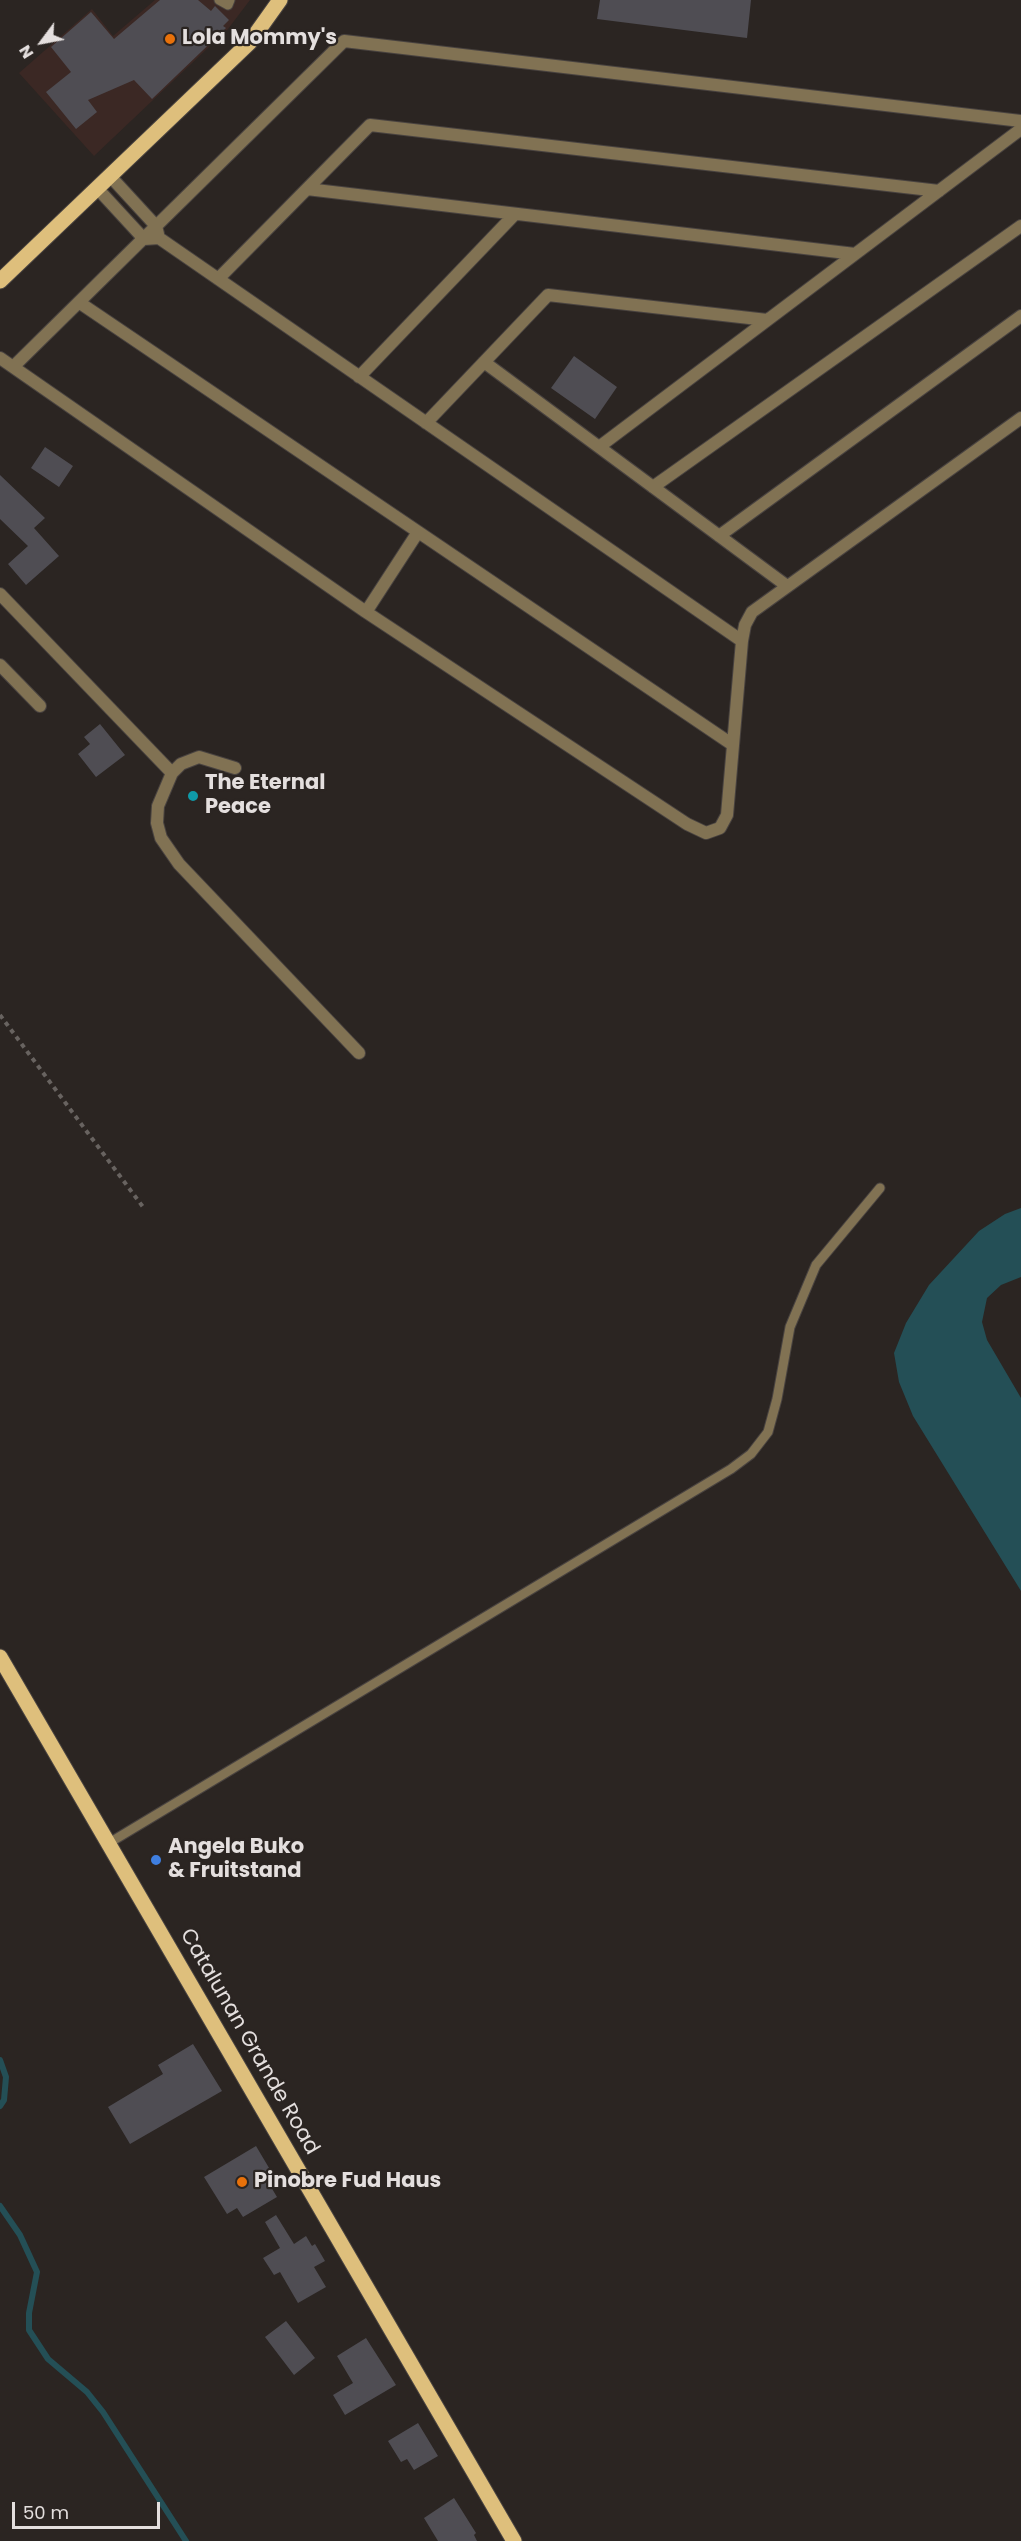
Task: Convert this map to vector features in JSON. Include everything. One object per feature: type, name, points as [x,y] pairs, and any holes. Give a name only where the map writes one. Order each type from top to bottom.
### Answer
[{"type":"main road","points":[[0,281],[250,42],[279,0]]},
{"type":"main road","name":"Catalunan Grande Road","points":[[0,1657],[514,2541]]},
{"type":"street","points":[[13,367],[144,239],[158,232],[344,41],[1021,121]]},
{"type":"street","points":[[218,279],[370,125],[939,191]]},
{"type":"street","points":[[599,447],[1021,129]]},
{"type":"street","points":[[110,176],[158,232],[218,279],[742,641]]},
{"type":"street","points":[[97,188],[144,239]]},
{"type":"street","points":[[307,189],[855,254]]},
{"type":"street","points":[[359,377],[514,214]]},
{"type":"street","points":[[653,487],[1021,226]]},
{"type":"street","points":[[426,423],[548,295],[767,320]]},
{"type":"street","points":[[80,303],[733,745]]},
{"type":"street","points":[[719,536],[1021,316]]},
{"type":"street","points":[[0,358],[366,612],[698,831],[713,832],[724,823],[727,814],[742,641],[745,625],[752,612],[1021,418]]},
{"type":"street","points":[[484,362],[787,586]]},
{"type":"street","points":[[366,612],[418,532]]},
{"type":"street","points":[[0,594],[172,773]]},
{"type":"street","points":[[0,665],[40,706]]},
{"type":"street","points":[[235,768],[199,757],[189,759],[172,773],[158,806],[157,823],[168,850],[359,1053]]},
{"type":"lane","points":[[219,0],[228,5],[230,0]]},
{"type":"lane","points":[[109,1843],[731,1469],[751,1454],[768,1432],[777,1400],[790,1327],[816,1265],[880,1188]]},
{"type":"path","points":[[0,1015],[143,1207]]},
{"type":"shaded area","points":[[155,0],[250,0],[228,29],[94,156],[19,73],[92,9],[113,36]]},
{"type":"water","points":[[1021,1208],[1021,1277],[1001,1285],[987,1298],[982,1322],[987,1340],[1021,1398],[1021,1591],[913,1416],[899,1382],[894,1353],[906,1323],[929,1285],[979,1231],[1005,1214]]},
{"type":"building","points":[[160,0],[198,0],[211,11],[215,6],[229,20],[223,26],[226,28],[152,99],[134,80],[88,100],[97,112],[76,129],[46,92],[71,72],[51,47],[91,12],[114,39]]},
{"type":"building","points":[[600,0],[751,0],[747,38],[597,19]]},
{"type":"building","points":[[574,356],[617,387],[595,419],[551,388]]},
{"type":"building","points":[[45,447],[73,466],[59,487],[31,468]]},
{"type":"building","points":[[0,475],[45,518],[34,528],[59,556],[26,585],[8,564],[28,546],[0,519]]},
{"type":"building","points":[[100,724],[125,755],[96,777],[78,754],[90,744],[84,737]]},
{"type":"building","points":[[193,2044],[222,2091],[130,2144],[108,2107],[163,2074],[158,2065]]},
{"type":"building","points":[[256,2146],[278,2183],[271,2187],[277,2197],[243,2217],[237,2208],[227,2214],[204,2177]]},
{"type":"building","points":[[276,2215],[294,2244],[306,2236],[312,2246],[315,2244],[325,2261],[314,2267],[326,2287],[298,2303],[280,2272],[274,2275],[263,2258],[280,2248],[265,2222]]},
{"type":"building","points":[[286,2321],[315,2358],[294,2375],[265,2337]]},
{"type":"building","points":[[366,2338],[396,2385],[345,2415],[333,2395],[353,2383],[337,2356]]},
{"type":"building","points":[[418,2423],[438,2456],[414,2470],[407,2459],[401,2462],[388,2441]]},
{"type":"building","points":[[454,2498],[476,2533],[474,2535],[477,2541],[438,2541],[424,2518]]},
{"type":"waterway","points":[[0,2060],[6,2077],[4,2100],[0,2106]]},
{"type":"waterway","points":[[0,2206],[20,2235],[37,2272],[29,2313],[29,2330],[48,2359],[87,2392],[103,2412],[186,2541]]},
{"type":"place","name":"Lola Mommy's","points":[[170,39]]},
{"type":"place","name":"The Eternal Peace","points":[[193,796]]},
{"type":"place","name":"Angela Buko & Fruitstand","points":[[156,1860]]},
{"type":"place","name":"Pinobre Fud Haus","points":[[242,2182]]}]
